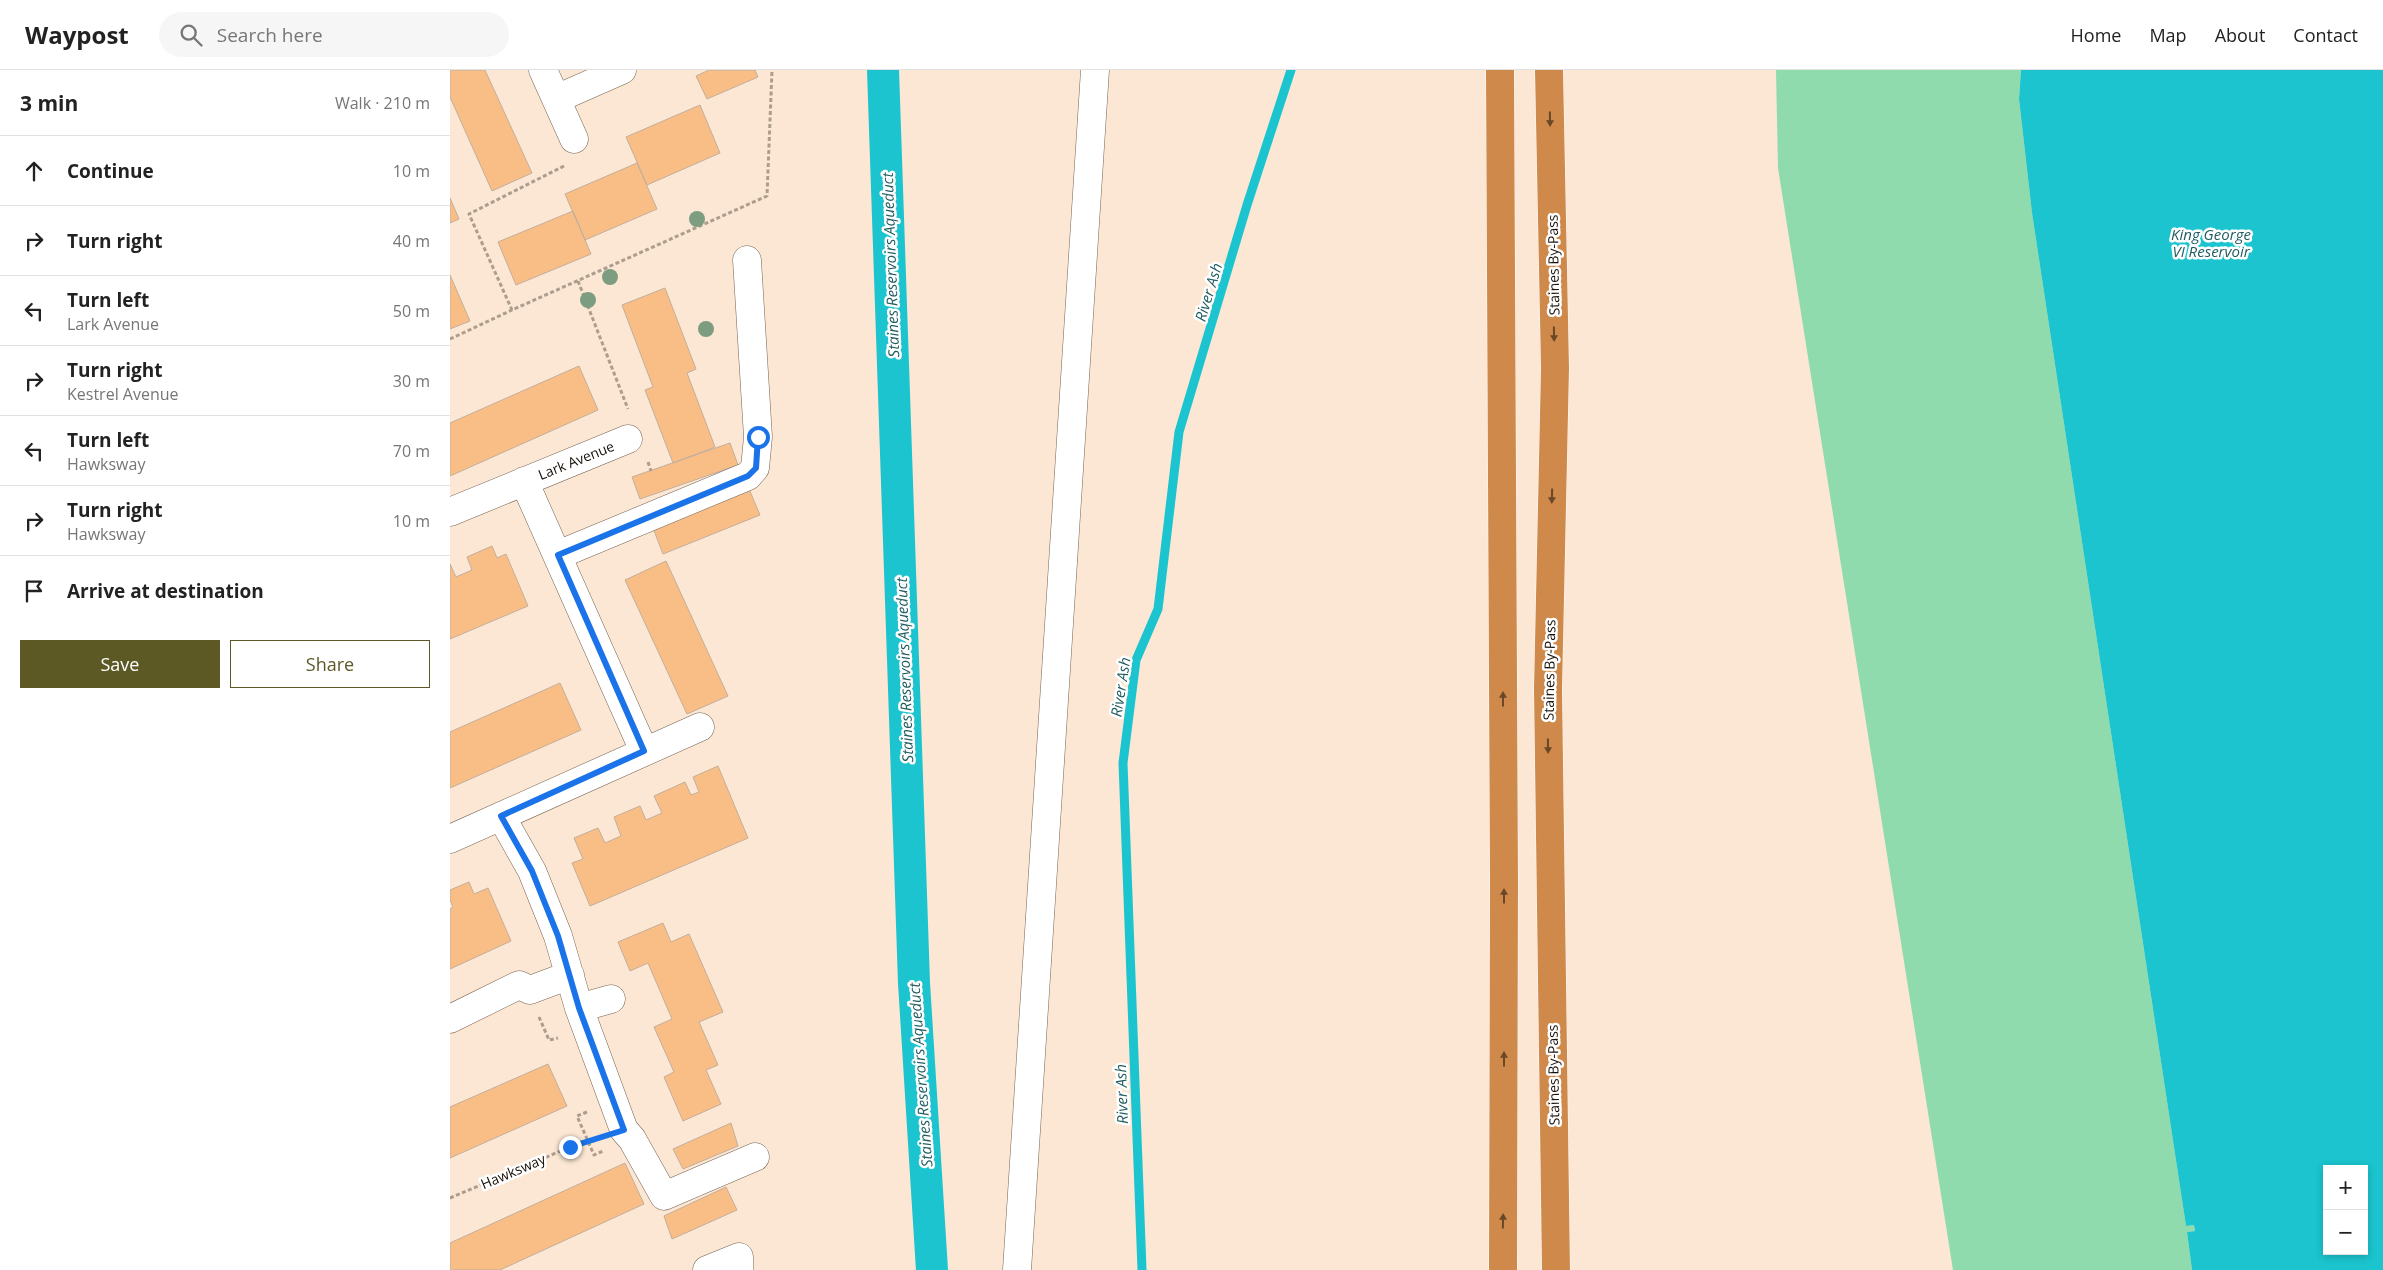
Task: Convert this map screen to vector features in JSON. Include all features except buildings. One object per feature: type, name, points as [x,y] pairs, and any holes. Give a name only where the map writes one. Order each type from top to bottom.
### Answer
[{"type":"highway","points":[[1500,70],[1504,883],[1502,1270]]},
{"type":"highway","name":"Staines By-Pass","points":[[1548,70],[1555,368],[1548,689],[1556,1270]]},
{"type":"street","points":[[543,70],[574,139]]},
{"type":"street","points":[[556,99],[622,70]]},
{"type":"street","points":[[1017,1270],[1095,70]]},
{"type":"street","points":[[558,555],[748,476],[756,468],[758,437],[747,260]]},
{"type":"street","name":"Lark Avenue","points":[[450,512],[635,438]]},
{"type":"street","name":"Lark Avenue","points":[[524,481],[644,751]]},
{"type":"street","points":[[450,839],[700,727]]},
{"type":"street","points":[[501,816],[532,871],[558,936],[579,1008],[628,1134],[664,1196],[755,1157]]},
{"type":"street","points":[[450,1019],[519,985],[530,990],[570,975]]},
{"type":"street","points":[[579,1008],[611,999]]},
{"type":"street","points":[[707,1270],[739,1257],[739,1270]]},
{"type":"path","points":[[450,339],[767,196],[772,70]]},
{"type":"path","points":[[512,310],[469,214],[569,164],[574,139]]},
{"type":"path","points":[[578,281],[635,438],[651,471]]},
{"type":"path","points":[[535,1008],[549,1040],[559,1037]]},
{"type":"path","points":[[590,1111],[577,1116],[594,1155],[628,1134]]},
{"type":"path","name":"Hawksway","points":[[450,1198],[570,1147],[628,1134]]},
{"type":"green space","points":[[1776,70],[2021,70],[2019,99],[2032,213],[2186,1226],[2194,1225],[2195,1231],[2187,1232],[2192,1270],[1953,1270],[1778,168]]},
{"type":"water","name":"King George VI Reservoir","points":[[2021,70],[2383,70],[2383,1270],[2192,1270],[2187,1232],[2195,1231],[2194,1225],[2186,1226],[2032,213],[2019,99]]},
{"type":"waterway","name":"Staines Reservoirs Aqueduct","points":[[883,70],[914,983],[932,1270]]},
{"type":"waterway","name":"River Ash","points":[[1142,1270],[1123,763],[1136,660],[1158,609],[1179,432],[1247,205],[1291,70]]},
{"type":"route","points":[[570,1147],[624,1130],[579,1008],[558,936],[532,871],[501,816],[644,751],[558,555],[748,476],[756,468],[758,437]]}]
